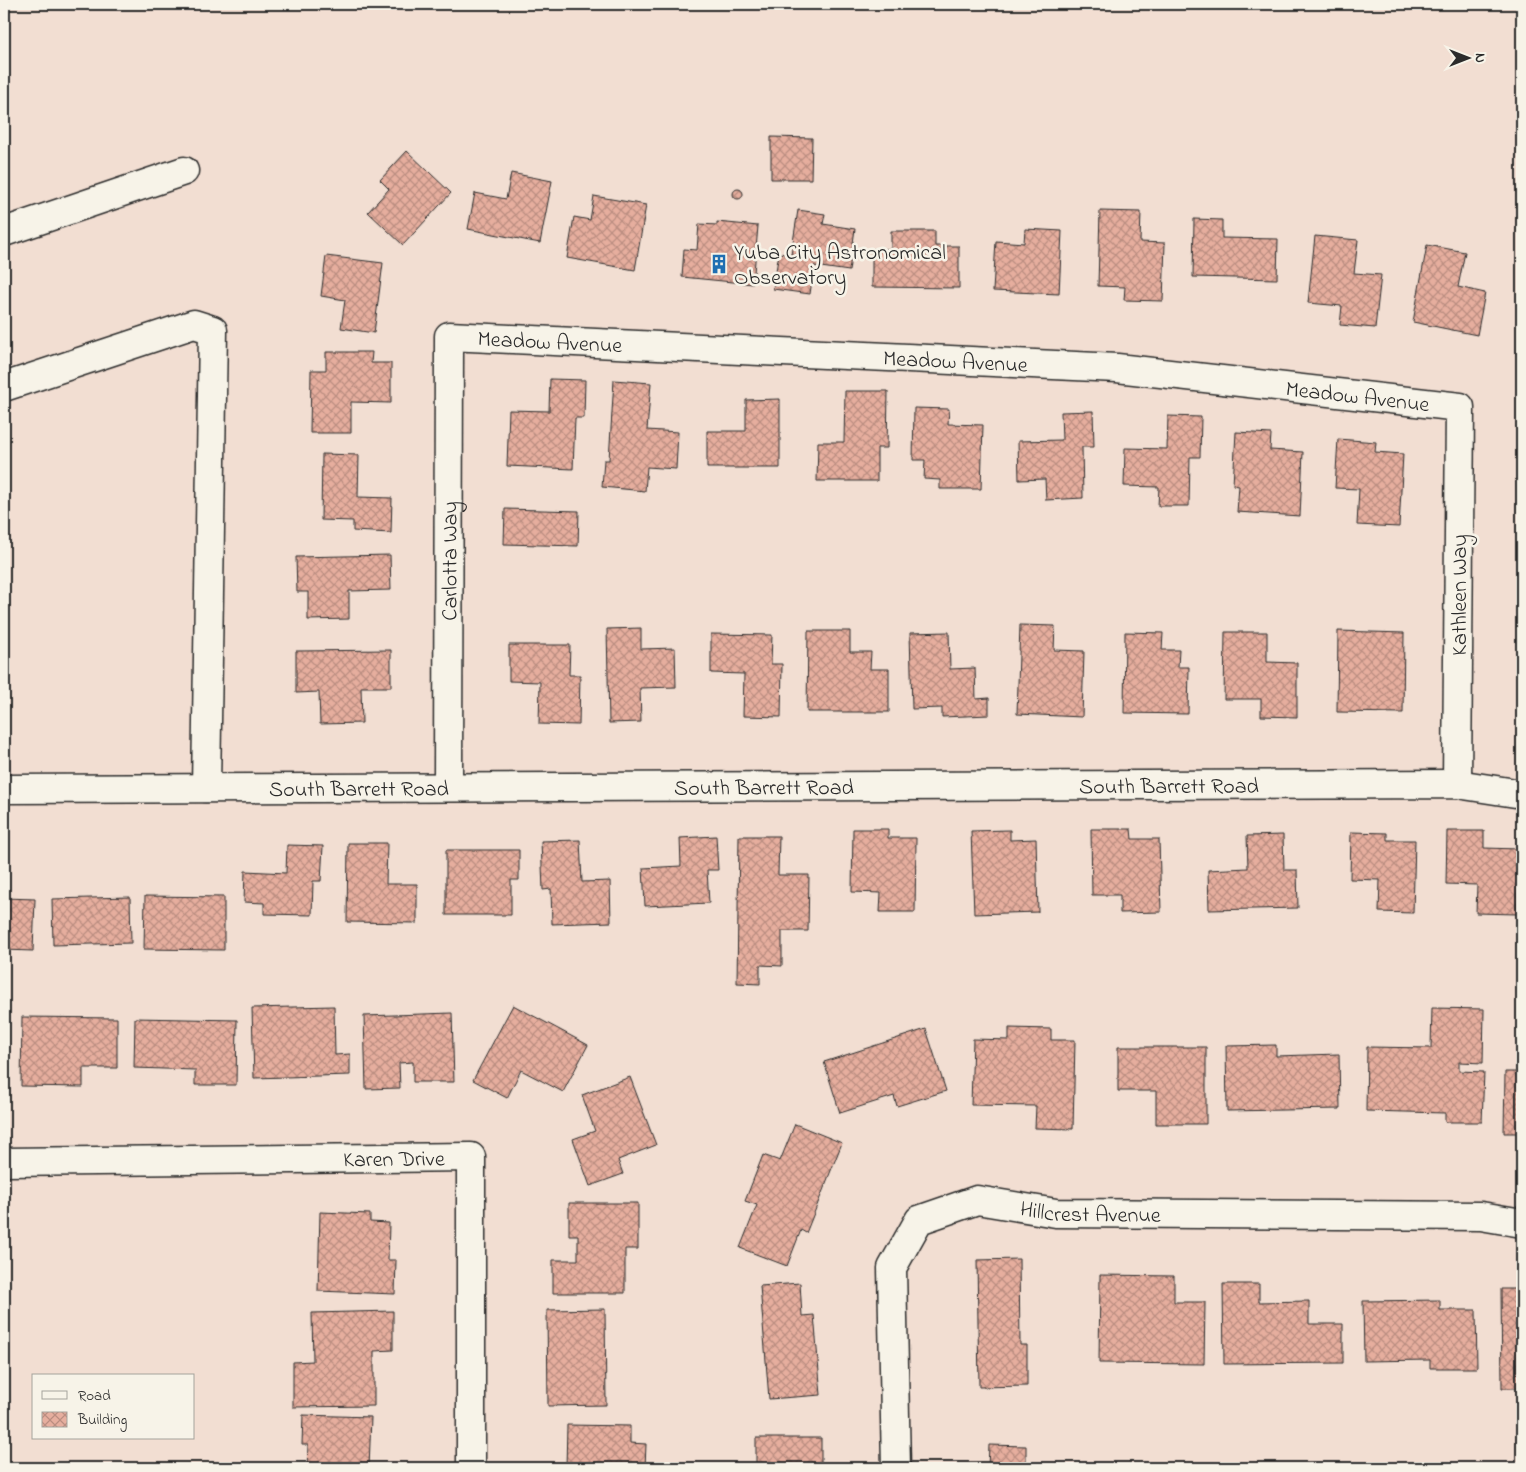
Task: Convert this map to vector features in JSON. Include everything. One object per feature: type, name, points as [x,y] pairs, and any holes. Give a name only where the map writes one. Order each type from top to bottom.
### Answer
[{"type":"street","points":[[4,232],[184,171]]},
{"type":"street","points":[[4,387],[194,324],[213,330],[206,788]]},
{"type":"street","name":"Meadow Avenue","points":[[449,336],[1117,368],[1460,407]]},
{"type":"street","name":"Carlotta Way","points":[[448,787],[449,336]]},
{"type":"street","name":"Kathleen Way","points":[[1457,784],[1460,407]]},
{"type":"street","name":"South Barrett Road","points":[[4,789],[1457,784],[1522,794]]},
{"type":"street","name":"Karen Drive","points":[[4,1162],[471,1157],[471,1468]]},
{"type":"street","name":"Hillcrest Avenue","points":[[896,1468],[892,1268],[919,1220],[977,1200],[1056,1214],[1481,1216],[1522,1223]]},
{"type":"building","points":[[771,137],[812,138],[811,179],[771,179]]},
{"type":"building","points":[[407,151],[451,193],[403,245],[368,212],[389,189],[380,180]]},
{"type":"building","points":[[511,173],[552,181],[540,243],[468,229],[475,193],[506,199]]},
{"type":"building","points":[[736,189],[740,189],[743,194],[740,199],[736,199],[733,196],[733,192]]},
{"type":"building","points":[[594,196],[646,205],[635,270],[567,258],[574,217],[590,220]]},
{"type":"building","points":[[798,210],[825,214],[823,224],[855,229],[849,271],[814,266],[810,294],[773,289],[779,253],[791,255]]},
{"type":"building","points":[[1100,211],[1141,212],[1140,242],[1165,243],[1163,301],[1124,300],[1125,287],[1098,286]]},
{"type":"building","points":[[1194,219],[1222,220],[1222,238],[1278,239],[1277,279],[1193,277]]},
{"type":"building","name":"Yuba City Astronomical Observatory","points":[[717,222],[758,226],[753,284],[682,277],[684,249],[697,250],[699,224],[717,225]]},
{"type":"building","points":[[1025,229],[1062,231],[1059,294],[993,291],[996,241],[1024,243]]},
{"type":"building","points":[[891,231],[935,231],[935,246],[959,246],[959,288],[872,287],[872,249],[891,249]]},
{"type":"building","points":[[1315,236],[1358,240],[1354,273],[1381,275],[1375,328],[1340,325],[1342,306],[1308,303]]},
{"type":"building","points":[[1427,245],[1465,252],[1458,287],[1485,293],[1477,335],[1413,322]]},
{"type":"building","points":[[326,256],[383,263],[374,333],[341,328],[345,300],[321,296]]},
{"type":"building","points":[[326,352],[372,352],[371,363],[391,363],[391,403],[351,402],[351,433],[310,433],[311,370],[326,370]]},
{"type":"building","points":[[550,379],[585,380],[584,418],[575,418],[573,469],[507,466],[509,410],[549,411]]},
{"type":"building","points":[[614,380],[651,383],[647,430],[678,432],[676,469],[647,467],[645,491],[602,487],[604,460],[609,460]]},
{"type":"building","points":[[845,391],[888,391],[887,448],[877,448],[877,481],[817,481],[818,442],[844,442]]},
{"type":"building","points":[[780,399],[780,468],[707,468],[707,431],[746,431],[746,400]]},
{"type":"building","points":[[914,408],[949,409],[948,424],[983,425],[981,489],[940,489],[940,480],[924,479],[925,460],[913,460]]},
{"type":"building","points":[[1093,411],[1094,447],[1082,447],[1083,498],[1046,500],[1045,479],[1019,480],[1018,441],[1062,440],[1061,412]]},
{"type":"building","points":[[1168,416],[1201,417],[1200,457],[1190,457],[1189,506],[1158,506],[1159,487],[1124,486],[1125,448],[1167,449]]},
{"type":"building","points":[[1236,432],[1271,434],[1270,450],[1303,452],[1300,516],[1237,512],[1239,486],[1233,485]]},
{"type":"building","points":[[1338,439],[1376,442],[1375,452],[1403,454],[1399,527],[1357,525],[1359,489],[1335,488]]},
{"type":"building","points":[[322,454],[359,455],[358,497],[392,498],[391,533],[353,531],[353,521],[321,520]]},
{"type":"building","points":[[505,509],[579,511],[578,546],[504,544]]},
{"type":"building","points":[[390,555],[391,590],[349,591],[349,619],[308,620],[308,592],[297,592],[296,557]]},
{"type":"building","points":[[1020,625],[1055,626],[1054,650],[1084,651],[1082,717],[1017,714]]},
{"type":"building","points":[[641,628],[641,649],[675,648],[676,687],[640,688],[641,722],[609,723],[607,629]]},
{"type":"building","points":[[808,631],[850,631],[850,652],[871,652],[870,669],[889,669],[889,712],[807,712]]},
{"type":"building","points":[[1338,631],[1404,633],[1403,713],[1337,712]]},
{"type":"building","points":[[949,632],[950,669],[975,668],[976,699],[989,698],[989,715],[942,717],[942,708],[912,709],[910,633]]},
{"type":"building","points":[[1125,632],[1163,633],[1162,650],[1179,650],[1178,667],[1189,667],[1188,714],[1124,713]]},
{"type":"building","points":[[1225,632],[1267,632],[1267,662],[1297,663],[1297,717],[1261,716],[1261,699],[1224,699]]},
{"type":"building","points":[[711,634],[772,635],[771,664],[782,664],[781,717],[743,716],[744,674],[711,673]]},
{"type":"building","points":[[509,645],[570,645],[569,675],[580,675],[579,725],[539,724],[540,682],[509,681]]},
{"type":"building","points":[[391,650],[391,687],[361,687],[362,723],[320,724],[319,692],[296,693],[296,651]]},
{"type":"building","points":[[853,829],[888,829],[888,838],[916,838],[915,912],[880,912],[881,893],[852,892]]},
{"type":"building","points":[[1091,829],[1131,829],[1132,839],[1159,839],[1161,912],[1120,913],[1120,895],[1092,895]]},
{"type":"building","points":[[1010,830],[1010,840],[1036,839],[1038,912],[974,914],[971,831]]},
{"type":"building","points":[[1447,831],[1484,831],[1484,848],[1519,849],[1517,914],[1476,913],[1477,885],[1446,884]]},
{"type":"building","points":[[1351,832],[1387,833],[1387,840],[1415,840],[1413,913],[1379,912],[1380,880],[1350,879]]},
{"type":"building","points":[[1283,835],[1284,870],[1297,870],[1298,908],[1209,910],[1208,870],[1248,868],[1247,836]]},
{"type":"building","points":[[716,836],[718,870],[707,870],[709,903],[645,906],[643,868],[681,866],[680,838]]},
{"type":"building","points":[[739,836],[779,836],[778,875],[809,875],[808,931],[782,931],[782,966],[760,965],[760,984],[737,983]]},
{"type":"building","points":[[580,840],[582,882],[610,881],[611,922],[552,924],[551,889],[543,890],[541,841]]},
{"type":"building","points":[[348,843],[387,843],[386,884],[417,884],[417,923],[347,922]]},
{"type":"building","points":[[287,845],[323,846],[321,881],[313,881],[312,915],[264,914],[264,903],[244,902],[245,871],[286,873]]},
{"type":"building","points":[[446,850],[519,850],[519,880],[511,880],[511,915],[446,915]]},
{"type":"building","points":[[145,896],[224,897],[224,950],[144,949]]},
{"type":"building","points":[[130,897],[131,943],[53,945],[52,899]]},
{"type":"building","points":[[4,898],[35,899],[33,951],[4,950]]},
{"type":"building","points":[[513,1005],[588,1045],[563,1092],[521,1070],[507,1098],[473,1080]]},
{"type":"building","points":[[334,1006],[335,1055],[350,1054],[350,1075],[254,1078],[252,1008]]},
{"type":"building","points":[[1432,1008],[1484,1009],[1483,1063],[1459,1062],[1459,1071],[1484,1072],[1482,1122],[1445,1122],[1445,1113],[1366,1111],[1367,1047],[1431,1048]]},
{"type":"building","points":[[452,1013],[454,1082],[413,1082],[413,1062],[399,1063],[400,1088],[366,1089],[364,1016]]},
{"type":"building","points":[[22,1017],[117,1018],[117,1068],[83,1068],[83,1087],[21,1086]]},
{"type":"building","points":[[135,1018],[237,1020],[236,1085],[195,1085],[195,1070],[134,1068]]},
{"type":"building","points":[[1009,1028],[1051,1029],[1051,1040],[1075,1040],[1073,1129],[1035,1128],[1036,1106],[971,1105],[973,1039],[1009,1040]]},
{"type":"building","points":[[926,1029],[946,1091],[897,1106],[894,1096],[840,1113],[824,1062]]},
{"type":"building","points":[[1276,1045],[1276,1056],[1339,1054],[1340,1109],[1227,1111],[1226,1046]]},
{"type":"building","points":[[1118,1047],[1206,1047],[1206,1124],[1156,1124],[1156,1091],[1118,1091]]},
{"type":"building","points":[[1505,1072],[1522,1072],[1522,1133],[1504,1133]]},
{"type":"building","points":[[630,1077],[656,1145],[618,1160],[623,1174],[590,1186],[573,1139],[595,1131],[582,1095]]},
{"type":"building","points":[[795,1124],[842,1143],[806,1233],[801,1230],[787,1266],[740,1248],[757,1205],[745,1201],[763,1155],[780,1161]]},
{"type":"building","points":[[569,1203],[638,1203],[638,1249],[625,1249],[625,1293],[553,1293],[553,1260],[578,1260],[578,1235],[569,1235]]},
{"type":"building","points":[[320,1212],[370,1214],[370,1222],[389,1223],[388,1260],[396,1260],[395,1294],[318,1291]]},
{"type":"building","points":[[1019,1259],[1020,1345],[1027,1345],[1027,1386],[979,1387],[977,1260]]},
{"type":"building","points":[[1100,1275],[1174,1276],[1174,1302],[1205,1302],[1204,1364],[1099,1363]]},
{"type":"building","points":[[800,1283],[802,1316],[814,1315],[821,1395],[769,1399],[760,1286]]},
{"type":"building","points":[[1223,1284],[1259,1284],[1259,1302],[1309,1301],[1309,1324],[1343,1324],[1343,1363],[1224,1364]]},
{"type":"building","points":[[1501,1289],[1522,1289],[1522,1388],[1502,1388]]},
{"type":"building","points":[[1440,1300],[1440,1310],[1476,1310],[1477,1368],[1430,1368],[1430,1360],[1364,1361],[1363,1301]]},
{"type":"building","points":[[605,1309],[606,1405],[548,1406],[547,1310]]},
{"type":"building","points":[[393,1311],[393,1350],[374,1351],[374,1406],[293,1407],[293,1362],[313,1361],[312,1313]]},
{"type":"building","points":[[303,1415],[371,1417],[369,1468],[307,1468],[308,1445],[302,1445]]},
{"type":"building","points":[[567,1425],[630,1426],[630,1443],[646,1444],[645,1468],[566,1468]]},
{"type":"building","points":[[756,1438],[821,1438],[821,1468],[739,1468],[739,1464],[756,1464]]},
{"type":"building","points":[[989,1445],[1026,1446],[1026,1468],[988,1468]]},
{"type":"building","points":[[1392,1466],[1426,1466],[1425,1468],[1392,1468]]},
{"type":"place","name":"Yuba City Astronomical Observatory","points":[[719,264]]}]
